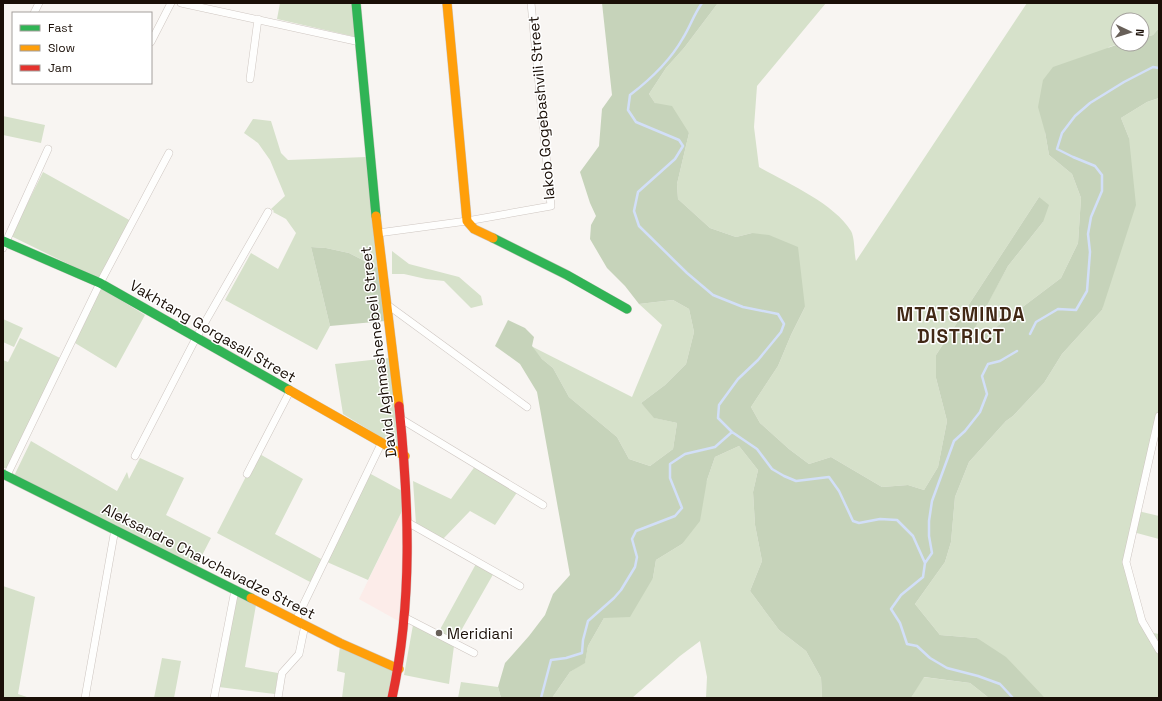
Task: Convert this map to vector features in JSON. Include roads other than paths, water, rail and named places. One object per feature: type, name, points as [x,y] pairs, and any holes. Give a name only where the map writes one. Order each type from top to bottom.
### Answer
[{"type":"street","points":[[34,12],[39,3]]},
{"type":"street","points":[[152,40],[171,3]]},
{"type":"street","points":[[181,3],[360,42]]},
{"type":"street","name":"David Aghmashenebeli Street","points":[[356,3],[369,152],[405,456],[408,576],[406,618],[399,669],[392,698]]},
{"type":"street","points":[[447,3],[467,221],[474,229],[566,275],[627,309]]},
{"type":"street","name":"Iakob Gogebashvili Street","points":[[378,233],[467,221],[551,206],[531,3]]},
{"type":"street","points":[[250,79],[258,19]]},
{"type":"street","points":[[4,243],[48,149]]},
{"type":"street","points":[[5,474],[100,283],[169,153]]},
{"type":"street","points":[[135,456],[196,338],[268,212]]},
{"type":"street","name":"Vakhtang Gorgasali Street","points":[[4,243],[100,283],[405,456]]},
{"type":"street","points":[[388,306],[526,407]]},
{"type":"street","points":[[247,474],[290,391]]},
{"type":"street","points":[[1159,416],[1126,562],[1142,621],[1159,650]]},
{"type":"street","points":[[401,419],[542,505]]},
{"type":"street","points":[[296,620],[382,442]]},
{"type":"street","name":"Aleksandre Chavchavadze Street","points":[[5,474],[340,643],[399,669]]},
{"type":"street","points":[[407,522],[520,586]]},
{"type":"street","points":[[85,698],[115,529]]},
{"type":"street","points":[[214,698],[235,590]]},
{"type":"street","points":[[406,618],[474,653]]},
{"type":"street","points":[[278,698],[282,673],[300,654],[305,625]]},
{"type":"waterway","points":[[702,3],[678,46],[666,62],[653,76],[630,95],[628,110],[636,122],[679,140],[683,146],[675,159],[638,192],[634,211],[639,226],[687,273],[713,295],[743,307],[778,314],[784,324],[781,332],[758,360],[738,379],[719,405],[718,418],[732,432],[757,449],[772,469],[784,476],[796,481],[829,477],[839,491],[853,521],[859,523],[880,519],[897,520],[913,536],[925,563],[923,577],[901,595],[891,609],[900,623],[907,644],[917,646],[930,658],[947,668],[978,676],[1000,684],[1013,698]]},
{"type":"waterway","points":[[1030,334],[1036,322],[1058,309],[1076,310],[1087,291],[1090,252],[1088,234],[1091,217],[1102,191],[1102,175],[1095,166],[1057,149],[1062,133],[1075,116],[1090,103],[1124,82],[1153,67],[1159,68]]},
{"type":"waterway","points":[[925,563],[932,553],[929,536],[929,521],[932,501],[954,441],[965,431],[980,412],[987,394],[982,376],[988,364],[1000,361],[1017,351]]},
{"type":"waterway","points":[[541,698],[551,660],[566,658],[582,653],[583,640],[588,621],[621,590],[635,567],[637,557],[632,539],[636,531],[675,516],[682,508],[670,478],[670,464],[685,454],[715,447],[732,432]]},
{"type":"place","name":"Meridiani","points":[[439,633]]},
{"type":"district","name":"MTATSMINDA DISTRICT","points":[[961,325]]}]
